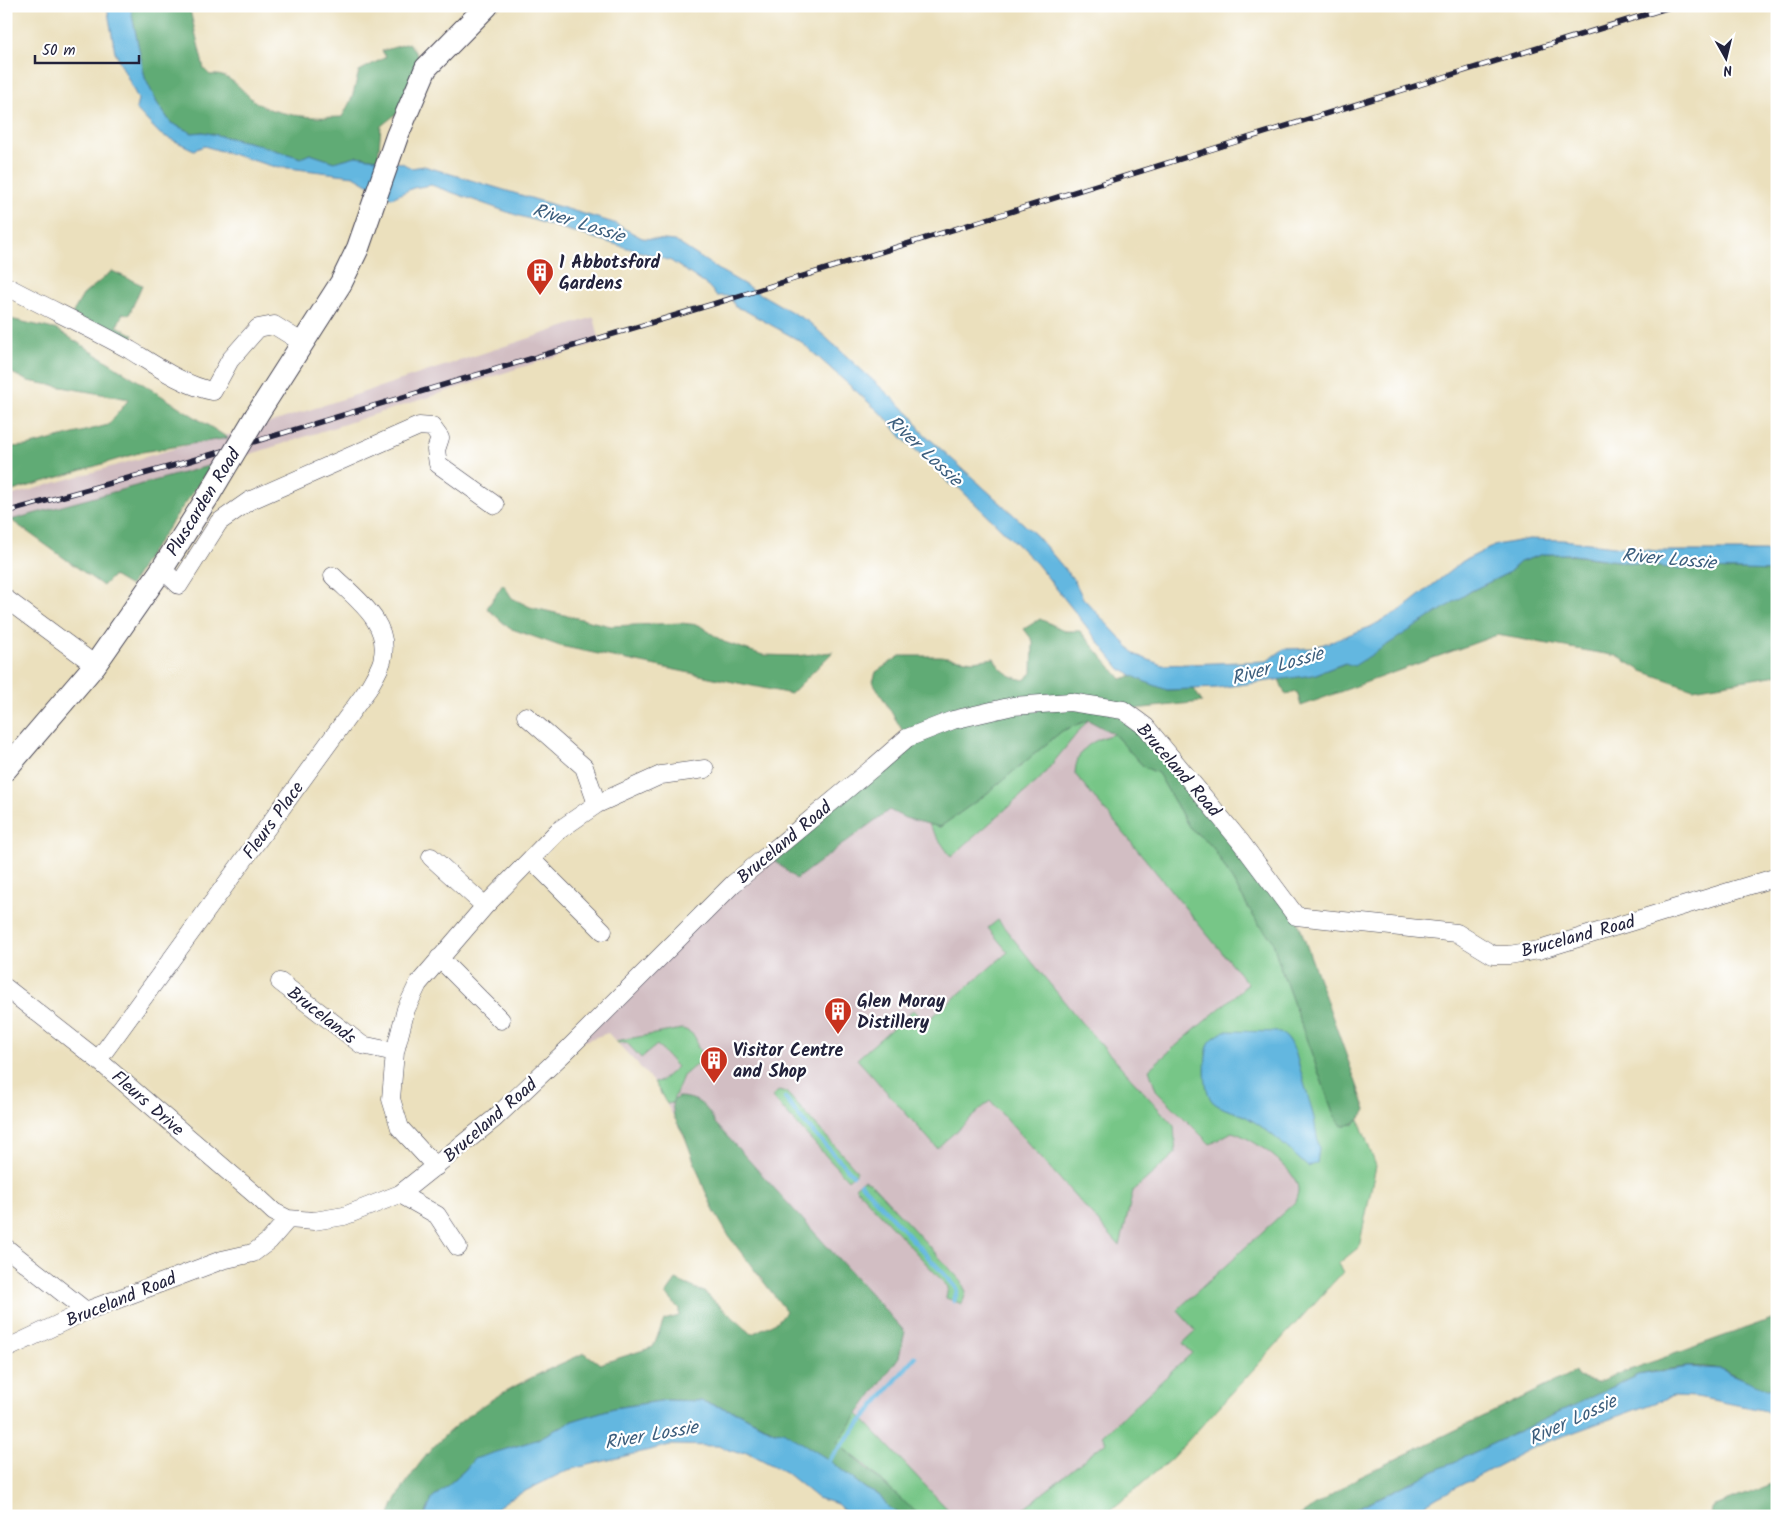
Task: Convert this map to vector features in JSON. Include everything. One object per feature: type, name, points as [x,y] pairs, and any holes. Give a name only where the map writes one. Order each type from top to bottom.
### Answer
[{"type":"main road","name":"Pluscarden Road","points":[[6,769],[95,665],[162,569],[207,498],[256,416],[341,283],[358,248],[397,136],[426,68],[487,6]]},
{"type":"street","points":[[6,286],[202,389],[213,391],[230,360],[258,328],[274,326],[303,343]]},
{"type":"street","points":[[162,569],[179,585],[219,522],[249,501],[420,426],[432,427],[440,438],[436,450],[438,464],[495,505]]},
{"type":"street","name":"Fleurs Place","points":[[98,1060],[362,698],[382,662],[384,640],[376,618],[333,576]]},
{"type":"street","points":[[6,599],[95,665]]},
{"type":"street","name":"Bruceland Road","points":[[6,1349],[86,1311],[222,1260],[253,1253],[269,1241],[288,1219],[314,1221],[344,1216],[400,1194],[494,1119],[559,1058],[734,884],[907,738],[953,720],[1013,706],[1070,702],[1123,710],[1146,727],[1240,841],[1296,916],[1457,933],[1493,955],[1539,950],[1777,877]]},
{"type":"street","points":[[526,716],[584,767],[597,804]]},
{"type":"street","points":[[436,1166],[400,1128],[390,1100],[395,1052],[406,1009],[418,984],[485,906],[558,831],[597,804],[661,775],[705,769]]},
{"type":"street","points":[[431,857],[485,906]]},
{"type":"street","points":[[530,859],[603,931]]},
{"type":"street","points":[[439,958],[501,1020]]},
{"type":"street","name":"Brucelands","points":[[280,982],[362,1046],[395,1052]]},
{"type":"street","name":"Fleurs Drive","points":[[6,988],[98,1060],[274,1212],[288,1219]]},
{"type":"street","points":[[400,1194],[437,1215],[458,1247]]},
{"type":"street","points":[[6,1248],[86,1311]]},
{"type":"shaded area","points":[[594,317],[600,342],[229,461],[6,521],[6,497],[173,449],[248,430]]},
{"type":"shaded area","name":"Glen Moray Distillery","points":[[1069,710],[1118,724],[1285,921],[1359,1247],[1338,1264],[1343,1272],[1171,1459],[1104,1516],[921,1516],[837,1443],[872,1393],[774,1295],[730,1238],[704,1188],[685,1137],[654,1082],[608,1033],[581,1042],[733,884],[875,766]]},
{"type":"green space","points":[[130,6],[189,6],[204,69],[210,75],[223,76],[228,79],[262,106],[298,116],[342,117],[352,98],[359,71],[386,57],[382,51],[409,43],[426,68],[410,103],[381,126],[378,159],[356,156],[334,162],[310,154],[301,158],[252,143],[203,132],[192,133],[171,123],[157,103],[145,78]]},
{"type":"green space","points":[[112,271],[142,285],[129,315],[123,313],[117,326],[134,335],[128,345],[72,314],[83,295]]},
{"type":"green space","points":[[6,318],[58,330],[228,438],[142,452],[6,493],[6,447],[27,446],[108,425],[129,399],[28,381],[6,370]]},
{"type":"green space","points":[[212,465],[147,558],[130,586],[113,576],[103,586],[11,520]]},
{"type":"green space","points":[[1543,554],[1563,554],[1669,568],[1777,571],[1777,675],[1693,689],[1642,671],[1617,656],[1497,635],[1301,706],[1297,692],[1285,694],[1279,679],[1313,675],[1346,663],[1419,623],[1471,591],[1508,573],[1520,562]]},
{"type":"green space","points":[[503,584],[512,598],[530,607],[611,626],[681,623],[699,625],[724,642],[763,655],[796,656],[833,652],[791,694],[560,646],[509,628],[487,608]]},
{"type":"green space","points":[[1040,619],[1066,631],[1080,631],[1121,679],[1133,676],[1167,690],[1194,689],[1202,702],[1124,710],[1296,916],[1366,1110],[1356,1122],[1342,1126],[1334,1115],[1272,939],[1257,922],[1212,846],[1189,827],[1158,773],[1144,767],[1114,734],[1088,720],[1062,731],[985,795],[940,827],[905,818],[889,810],[796,879],[773,859],[907,738],[873,682],[876,672],[900,656],[940,656],[973,661],[994,658],[1006,673],[1024,680],[1032,673],[1033,641],[1024,629]]},
{"type":"green space","points":[[1088,720],[1039,780],[951,857],[928,824],[940,827],[985,795],[1062,731]]},
{"type":"green space","points":[[1114,734],[1144,767],[1158,773],[1189,827],[1212,846],[1257,922],[1272,939],[1334,1115],[1353,1125],[1359,1120],[1376,1166],[1359,1247],[1338,1264],[1343,1272],[1171,1459],[1104,1516],[1015,1516],[1106,1442],[1102,1436],[1192,1353],[1183,1343],[1196,1331],[1177,1310],[1295,1202],[1298,1192],[1296,1182],[1290,1173],[1261,1147],[1232,1132],[1210,1144],[1156,1090],[1149,1069],[1248,984],[1075,774],[1078,758],[1082,752],[1099,739]]},
{"type":"green space","points":[[998,920],[1080,1021],[1174,1126],[1176,1153],[1133,1191],[1120,1246],[990,1101],[937,1148],[857,1059],[913,1010],[925,1023],[1008,952],[988,928]]},
{"type":"green space","points":[[682,1029],[693,1035],[697,1047],[705,1057],[683,1076],[672,1103],[667,1104],[654,1082],[661,1081],[677,1067],[657,1045],[641,1058],[626,1042],[618,1043],[616,1041]]},
{"type":"green space","points":[[779,1090],[786,1092],[853,1166],[857,1172],[848,1180],[772,1097]]},
{"type":"green space","points":[[677,1097],[696,1100],[705,1107],[715,1123],[905,1332],[899,1357],[837,1443],[921,1516],[901,1516],[887,1506],[879,1495],[866,1489],[826,1458],[739,1413],[701,1401],[667,1400],[614,1408],[572,1421],[536,1440],[475,1459],[432,1499],[425,1516],[390,1516],[401,1490],[428,1454],[446,1434],[488,1402],[511,1388],[585,1353],[600,1364],[653,1347],[664,1320],[679,1316],[679,1309],[666,1294],[676,1280],[704,1292],[752,1334],[778,1321],[786,1311],[730,1238],[714,1211],[685,1137],[674,1117],[672,1103]]},
{"type":"green space","points":[[863,1180],[870,1182],[962,1282],[966,1293],[962,1304],[946,1298],[948,1287],[855,1187]]},
{"type":"green space","points":[[1777,1317],[1777,1388],[1761,1387],[1726,1371],[1709,1367],[1678,1368],[1638,1375],[1340,1516],[1299,1516],[1357,1478],[1575,1372],[1578,1378],[1596,1382]]},
{"type":"green space","points":[[858,1414],[954,1516],[921,1516],[905,1504],[865,1465],[837,1443]]},
{"type":"green space","points":[[1777,1482],[1777,1516],[1709,1516],[1713,1507]]},
{"type":"water","name":"River Lossie","points":[[107,6],[130,6],[145,78],[157,103],[171,123],[192,133],[203,132],[252,143],[301,158],[310,154],[334,162],[356,156],[402,163],[411,168],[424,166],[614,223],[642,238],[675,241],[721,271],[809,322],[912,416],[921,431],[1037,536],[1074,580],[1083,598],[1136,655],[1162,665],[1267,661],[1284,649],[1313,648],[1370,627],[1401,610],[1463,561],[1496,545],[1529,539],[1563,540],[1657,551],[1777,551],[1777,571],[1669,568],[1567,554],[1543,554],[1520,562],[1508,573],[1471,591],[1354,666],[1345,663],[1313,675],[1217,688],[1167,690],[1143,681],[1120,669],[1037,564],[959,488],[949,484],[935,467],[902,438],[885,417],[800,341],[744,310],[735,307],[730,296],[717,296],[708,286],[671,261],[513,214],[431,185],[413,188],[392,198],[354,176],[272,166],[204,146],[194,150],[160,134],[136,109],[138,99],[115,52]]},
{"type":"water","points":[[1225,1031],[1280,1032],[1287,1038],[1295,1051],[1314,1118],[1319,1149],[1317,1163],[1308,1167],[1280,1141],[1256,1123],[1213,1102],[1207,1091],[1206,1083],[1205,1067],[1208,1046],[1215,1037]]},
{"type":"water","name":"River Lossie","points":[[1688,1367],[1720,1369],[1767,1389],[1777,1388],[1777,1413],[1697,1397],[1673,1396],[1536,1446],[1438,1497],[1407,1516],[1340,1516],[1638,1375]]},
{"type":"water","name":"River Lossie","points":[[667,1400],[701,1401],[739,1413],[774,1432],[783,1431],[826,1458],[866,1489],[879,1495],[887,1506],[901,1516],[850,1516],[837,1504],[817,1498],[785,1472],[747,1452],[738,1453],[718,1446],[670,1445],[568,1470],[509,1499],[485,1516],[425,1516],[432,1499],[465,1470],[474,1459],[536,1440],[572,1421],[614,1408]]},
{"type":"waterway","points":[[785,1098],[801,1119],[853,1175]]},
{"type":"waterway","points":[[861,1184],[955,1286],[957,1291],[954,1301]]},
{"type":"waterway","points":[[826,1464],[915,1357]]},
{"type":"railway","points":[[6,512],[183,463],[710,305],[1673,6]]},
{"type":"place","name":"1 Abbotsford Gardens","points":[[540,296]]},
{"type":"place","name":"Glen Moray Distillery","points":[[838,1035]]},
{"type":"place","name":"Visitor Centre and Shop","points":[[714,1084]]}]
